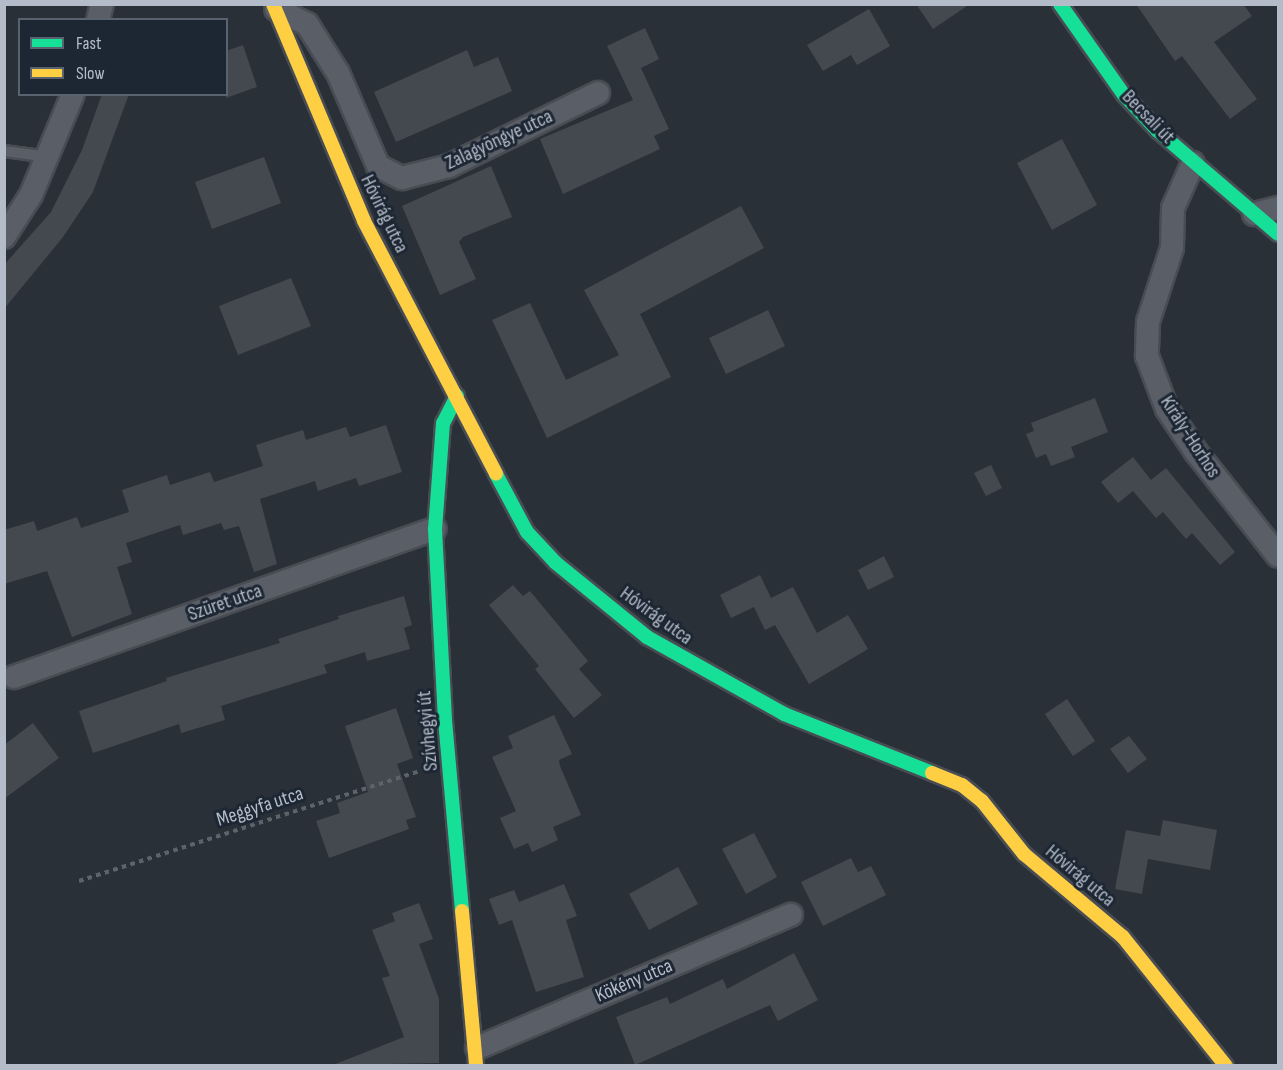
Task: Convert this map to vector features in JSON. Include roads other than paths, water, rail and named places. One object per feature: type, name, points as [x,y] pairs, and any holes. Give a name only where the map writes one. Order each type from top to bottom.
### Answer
[{"type":"street","name":"Becsali út","points":[[1060,4],[1124,95],[1193,163],[1278,234]]},
{"type":"street","name":"Zalagyöngye utca","points":[[274,7],[307,24],[338,73],[378,166],[402,178],[449,166],[598,93]]},
{"type":"street","name":"Hóvirág utca","points":[[274,7],[364,221],[527,532],[573,577],[647,637],[706,673],[784,714],[962,785],[982,801],[1024,854],[1123,937],[1227,1065]]},
{"type":"street","points":[[4,237],[49,158],[72,96]]},
{"type":"street","name":"Király-Horhos","points":[[1193,163],[1173,208],[1172,248],[1148,322],[1147,356],[1173,417],[1278,556]]},
{"type":"street","points":[[1254,214],[1278,208]]},
{"type":"street","name":"Szívhegyi út","points":[[457,396],[443,423],[435,529],[449,761],[476,1057]]},
{"type":"street","name":"Szüret utca","points":[[14,678],[435,529]]},
{"type":"street","name":"Kökény utca","points":[[476,1057],[791,915]]},
{"type":"lane","points":[[4,151],[49,158]]}]
